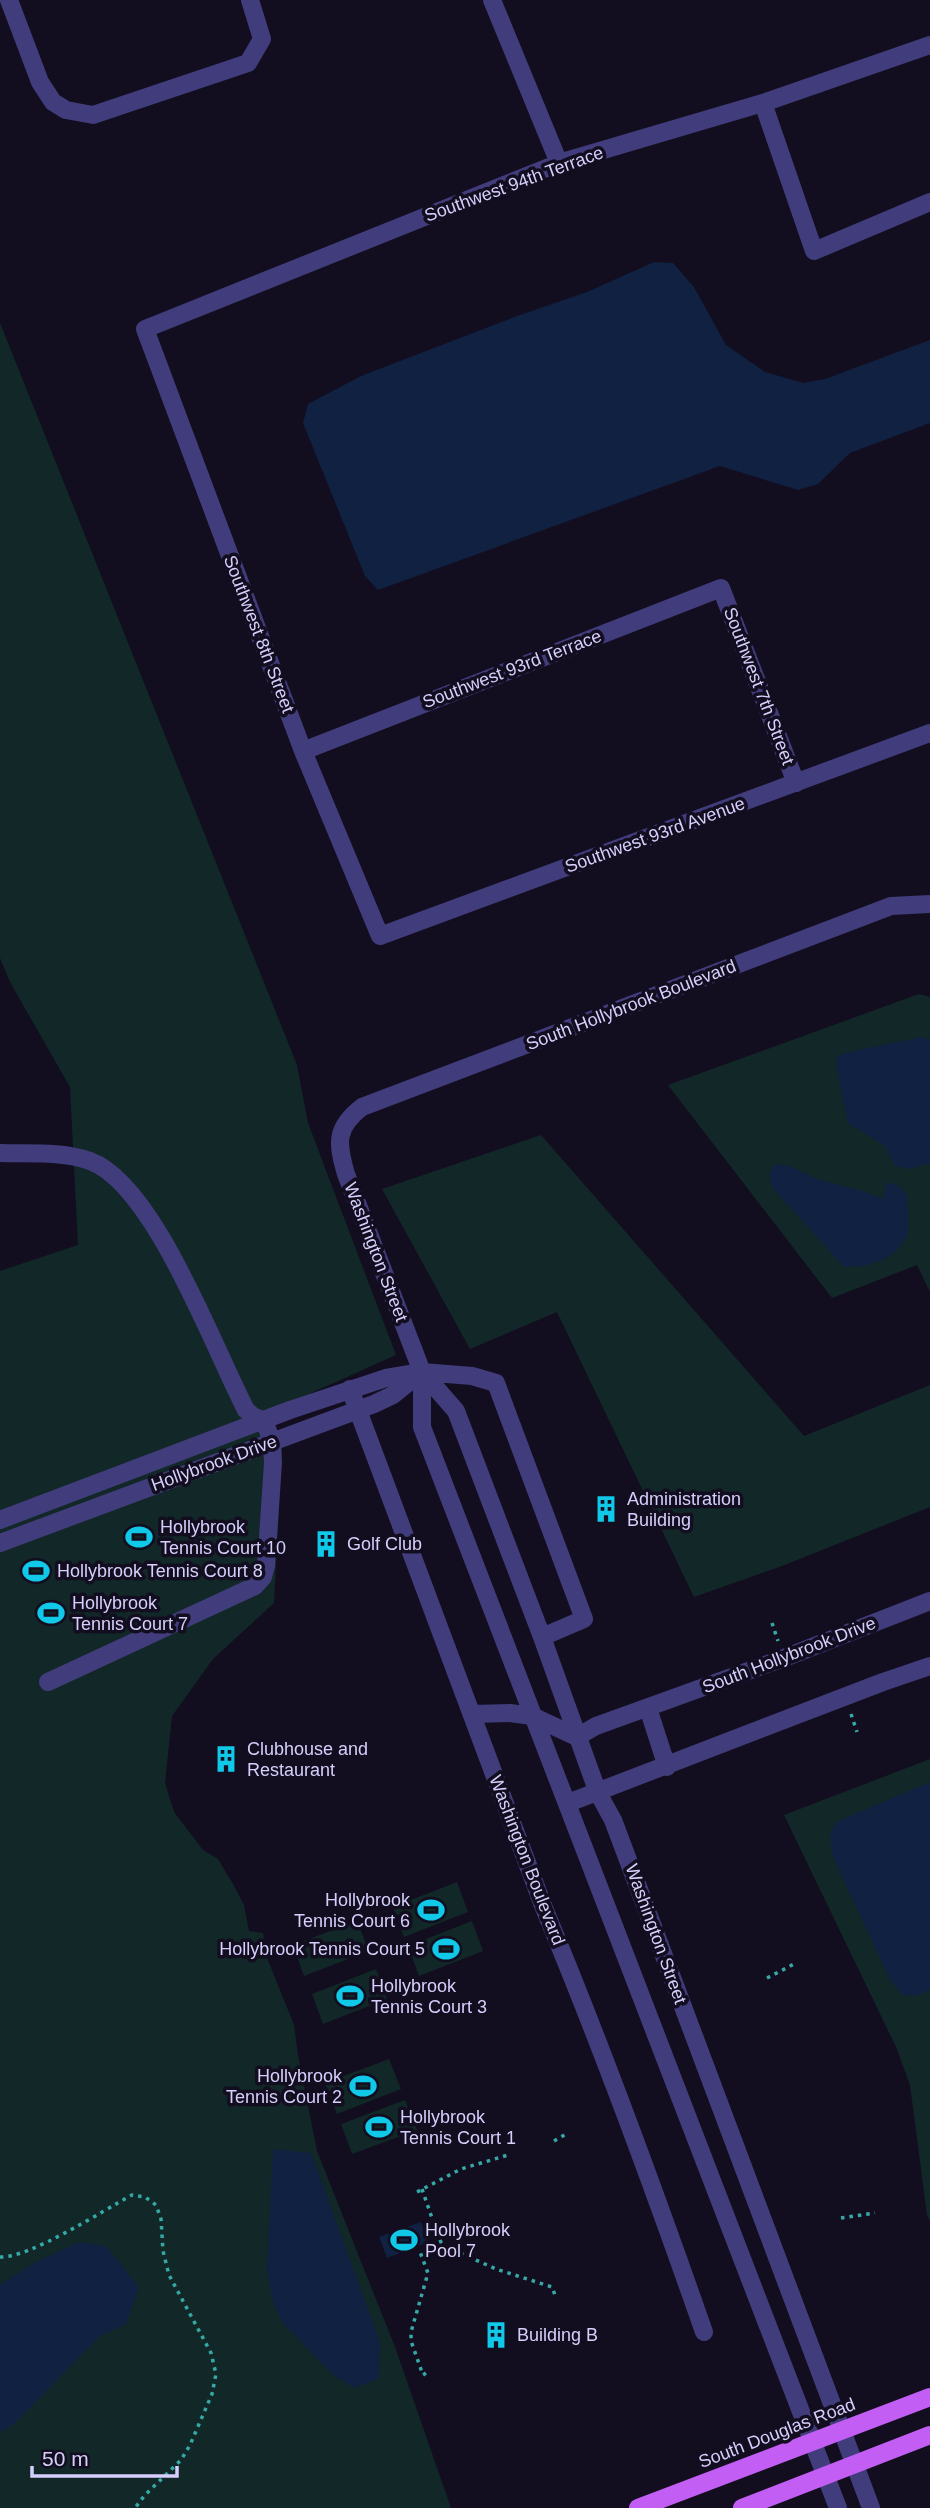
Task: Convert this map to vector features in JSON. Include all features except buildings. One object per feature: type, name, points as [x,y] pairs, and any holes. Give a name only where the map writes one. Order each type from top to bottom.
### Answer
[{"type":"main road","name":"South Douglas Road","points":[[638,2508],[930,2397]]},
{"type":"main road","points":[[742,2508],[930,2435]]},
{"type":"street","points":[[9,0],[40,82],[53,102],[66,110],[93,115],[248,63],[262,39],[250,0]]},
{"type":"street","points":[[492,0],[559,163]]},
{"type":"street","name":"Southwest 94th Terrace","points":[[145,329],[559,163],[763,103],[930,45]]},
{"type":"street","points":[[763,103],[814,251],[930,202]]},
{"type":"street","name":"Southwest 8th Street","points":[[145,329],[303,751],[380,936]]},
{"type":"street","name":"Southwest 93rd Terrace","points":[[303,751],[721,588]]},
{"type":"street","name":"Southwest 7th Street","points":[[721,588],[796,783]]},
{"type":"street","name":"Southwest 93rd Avenue","points":[[380,936],[930,733]]},
{"type":"street","name":"South Hollybrook Boulevard","points":[[342,1129],[349,1117],[374,1103],[891,906],[930,904]]},
{"type":"street","name":"Washington Street","points":[[342,1129],[340,1144],[346,1174],[422,1372],[456,1412],[598,1793],[613,1820],[871,2508]]},
{"type":"street","points":[[0,1153],[75,1157],[92,1161],[110,1170],[126,1185],[168,1250],[246,1410],[254,1417],[264,1420],[272,1442],[274,1463],[266,1566],[263,1577],[255,1586],[48,1682]]},
{"type":"street","name":"Washington Street","points":[[422,1372],[422,1427],[838,2508]]},
{"type":"street","name":"Hollybrook Drive","points":[[0,1543],[358,1410],[393,1395],[422,1372]]},
{"type":"street","name":"Hollybrook Drive","points":[[0,1520],[264,1420],[386,1378],[422,1372],[472,1376],[496,1383],[584,1619],[542,1637]]},
{"type":"street","name":"Washington Boulevard","points":[[350,1389],[552,1928],[574,1977],[664,2215],[704,2332]]},
{"type":"street","name":"South Hollybrook Drive","points":[[577,1737],[596,1727],[930,1601]]},
{"type":"street","points":[[568,1803],[930,1666]]},
{"type":"street","points":[[648,1708],[667,1767]]},
{"type":"street","points":[[472,1714],[510,1713],[532,1716],[577,1737]]},
{"type":"street","points":[[748,2276],[778,2263]]},
{"type":"path","points":[[767,1978],[796,1963]]},
{"type":"path","points":[[554,2141],[568,2133]]},
{"type":"path","points":[[416,2192],[461,2169],[508,2155]]},
{"type":"path","points":[[422,2189],[442,2245]]},
{"type":"path","points":[[0,2257],[10,2258],[30,2251],[132,2194],[145,2197],[156,2205],[161,2219],[163,2251],[169,2275],[211,2353],[216,2374],[212,2394],[181,2460],[135,2508]]},
{"type":"path","points":[[841,2218],[876,2213]]},
{"type":"path","points":[[424,2229],[434,2224]]},
{"type":"path","points":[[426,2373],[423,2375],[411,2341],[411,2332],[428,2273],[420,2252],[442,2245],[496,2269],[552,2287],[555,2295]]},
{"type":"green space","points":[[0,323],[297,1065],[308,1123],[396,1355],[280,1407],[274,1427],[282,1449],[274,1603],[213,1659],[172,1716],[165,1783],[174,1812],[203,1850],[218,1859],[233,1884],[244,1905],[249,1931],[263,1933],[267,1958],[294,2025],[317,2151],[395,2347],[451,2508],[0,2508],[0,1271],[78,1245],[70,1087],[10,982],[0,958]]},
{"type":"green space","points":[[919,994],[930,997],[930,1292],[917,1265],[832,1298],[668,1085]]},
{"type":"green space","points":[[541,1135],[804,1436],[930,1385],[930,1507],[782,1566],[694,1597],[557,1312],[470,1349],[382,1189]]},
{"type":"green space","points":[[930,1759],[930,2221],[910,2085],[897,2049],[784,1815]]},
{"type":"green space","name":"Hollybrook Tennis Court 6","points":[[457,1882],[468,1912],[404,1937],[393,1907]]},
{"type":"green space","points":[[357,1921],[369,1951],[304,1976],[293,1945]]},
{"type":"green space","name":"Hollybrook Tennis Court 5","points":[[472,1921],[483,1951],[419,1976],[408,1946]]},
{"type":"green space","name":"Hollybrook Tennis Court 3","points":[[376,1969],[387,1999],[323,2024],[312,1994]]},
{"type":"green space","name":"Hollybrook Tennis Court 2","points":[[389,2059],[401,2089],[337,2114],[325,2083]]},
{"type":"green space","name":"Hollybrook Tennis Court 1","points":[[405,2100],[417,2130],[352,2154],[341,2124]]},
{"type":"water","points":[[654,262],[673,263],[694,287],[726,345],[765,372],[803,383],[825,379],[930,340],[930,423],[850,453],[818,484],[798,490],[720,466],[378,590],[365,576],[303,423],[308,404],[361,376],[587,292]]},
{"type":"water","points":[[922,1037],[930,1039],[930,1163],[909,1169],[895,1166],[885,1146],[848,1123],[836,1066],[837,1057],[844,1053]]},
{"type":"water","points":[[776,1164],[883,1199],[887,1183],[896,1184],[907,1195],[908,1230],[903,1243],[889,1256],[871,1264],[843,1266],[772,1187],[770,1174]]},
{"type":"water","points":[[930,1782],[930,1989],[919,1995],[904,1996],[890,1980],[833,1857],[830,1836],[836,1822]]},
{"type":"water","points":[[273,2149],[311,2153],[380,2342],[379,2378],[355,2388],[333,2375],[282,2322],[273,2302],[267,2271]]},
{"type":"water","name":"Hollybrook Pool 7","points":[[421,2222],[429,2242],[387,2258],[379,2237]]},
{"type":"water","points":[[79,2242],[106,2246],[139,2287],[126,2324],[100,2336],[14,2424],[0,2432],[0,2285],[34,2263]]},
{"type":"place","name":"Administration Building","points":[[606,1509]]},
{"type":"place","name":"Hollybrook Tennis Court 10","points":[[139,1537]]},
{"type":"place","name":"Golf Club","points":[[326,1544]]},
{"type":"place","name":"Hollybrook Tennis Court 8","points":[[36,1571]]},
{"type":"place","name":"Hollybrook Tennis Court 7","points":[[51,1613]]},
{"type":"place","name":"Clubhouse and Restaurant","points":[[226,1759]]},
{"type":"place","name":"Hollybrook Tennis Court 6","points":[[431,1910]]},
{"type":"place","name":"Hollybrook Tennis Court 5","points":[[446,1949]]},
{"type":"place","name":"Hollybrook Tennis Court 3","points":[[350,1996]]},
{"type":"place","name":"Hollybrook Tennis Court 2","points":[[363,2086]]},
{"type":"place","name":"Hollybrook Tennis Court 1","points":[[379,2127]]},
{"type":"place","name":"Hollybrook Pool 7","points":[[404,2240]]},
{"type":"place","name":"Building B","points":[[496,2335]]}]
